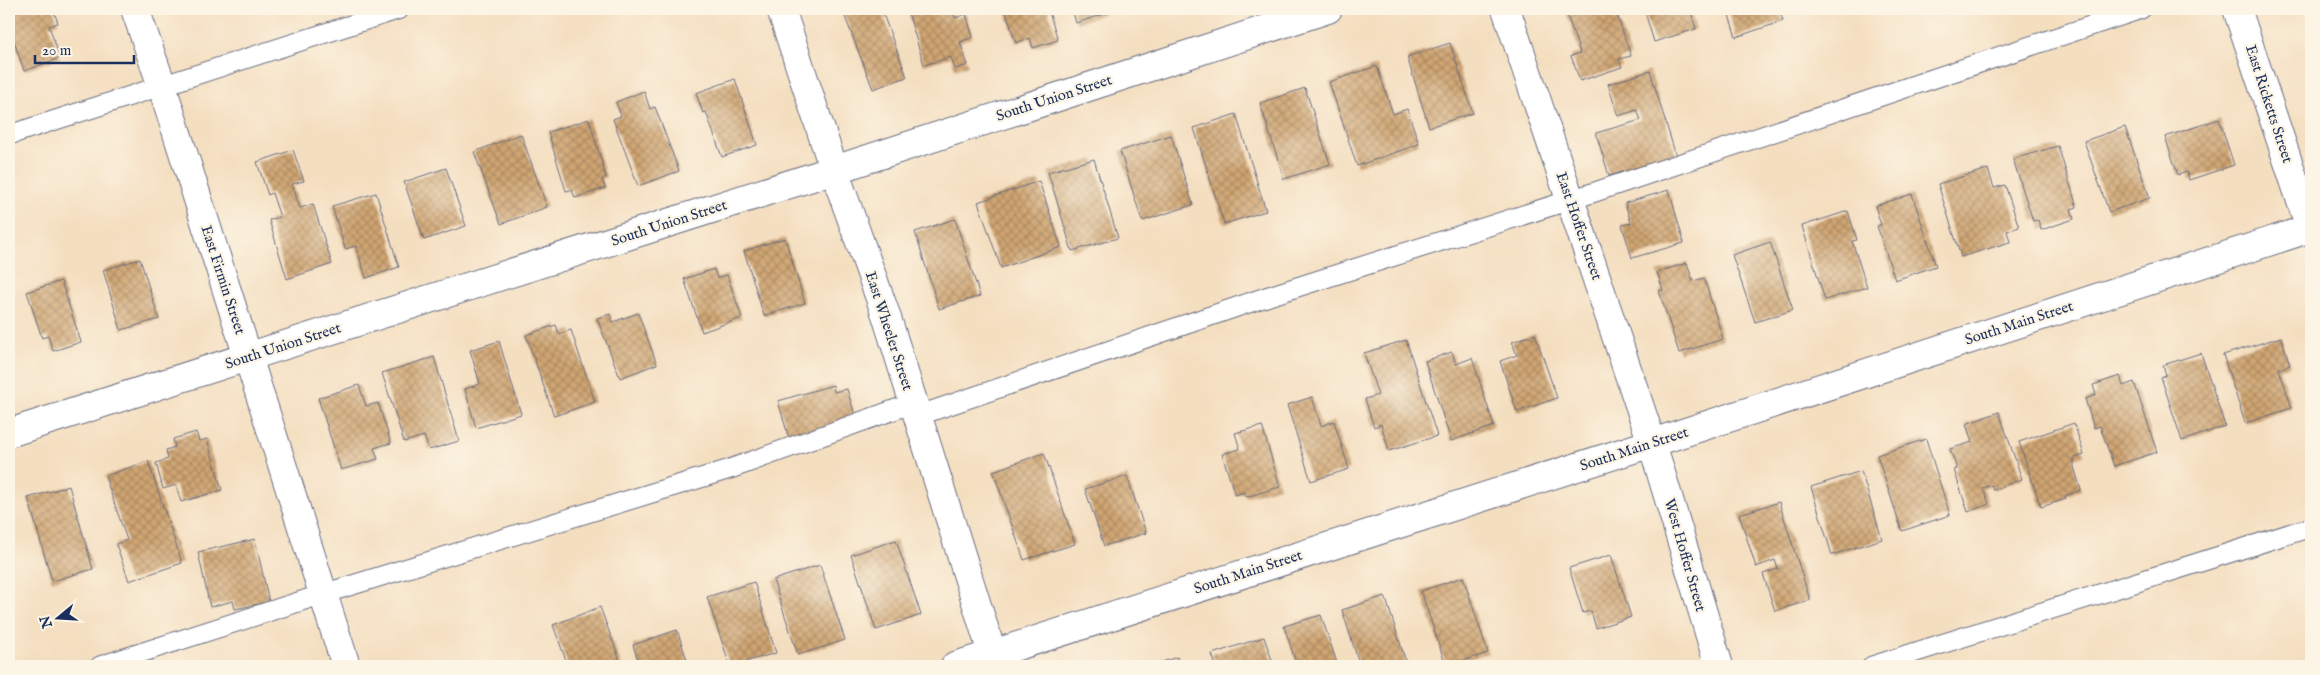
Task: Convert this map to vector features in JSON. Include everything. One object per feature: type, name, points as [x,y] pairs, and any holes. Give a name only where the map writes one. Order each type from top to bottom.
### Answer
[{"type":"street","name":"East Firmin Street","points":[[135,9],[162,86],[346,666]]},
{"type":"street","name":"East Wheeler Street","points":[[781,9],[834,170],[886,316],[994,660]]},
{"type":"street","name":"South Union Street","points":[[9,433],[834,170],[1328,9]]},
{"type":"street","name":"East Hoffer Street","points":[[1506,9],[1652,443]]},
{"type":"street","name":"East Ricketts Street","points":[[2237,9],[2310,228]]},
{"type":"street","name":"South Main Street","points":[[955,666],[994,660],[2310,228]]},
{"type":"street","name":"West Hoffer Street","points":[[1652,443],[1719,666]]},
{"type":"lane","points":[[9,135],[400,9]]},
{"type":"lane","points":[[100,666],[322,594],[730,469],[1570,200],[2141,9]]},
{"type":"lane","points":[[1872,666],[2311,527]]},
{"type":"building","points":[[9,9],[53,9],[58,23],[49,26],[60,58],[24,71],[9,26]]},
{"type":"building","points":[[842,9],[881,9],[907,77],[873,89]]},
{"type":"building","points":[[907,9],[952,9],[955,18],[966,14],[973,37],[960,42],[968,65],[955,69],[951,57],[924,65]]},
{"type":"building","points":[[1005,9],[1048,9],[1058,40],[1033,48],[1030,38],[1016,43]]},
{"type":"building","points":[[1072,9],[1114,9],[1114,11],[1076,23]]},
{"type":"building","points":[[1565,9],[1615,9],[1631,56],[1619,59],[1622,67],[1580,81],[1571,56],[1580,53]]},
{"type":"building","points":[[1644,9],[1690,9],[1696,29],[1654,42]]},
{"type":"building","points":[[1727,9],[1779,9],[1783,21],[1736,37]]},
{"type":"building","points":[[1450,43],[1473,113],[1429,127],[1407,57]]},
{"type":"building","points":[[1377,66],[1393,114],[1407,109],[1419,144],[1357,166],[1329,82]]},
{"type":"building","points":[[1650,71],[1676,156],[1609,176],[1596,133],[1641,120],[1637,110],[1618,116],[1608,84]]},
{"type":"building","points":[[735,79],[757,145],[722,157],[706,112],[703,113],[696,93]]},
{"type":"building","points":[[1305,88],[1330,164],[1284,179],[1260,103]]},
{"type":"building","points":[[644,91],[650,109],[655,107],[679,171],[638,186],[613,119],[621,116],[616,102]]},
{"type":"building","points":[[1236,114],[1266,211],[1224,224],[1194,128]]},
{"type":"building","points":[[589,119],[606,177],[602,179],[605,188],[575,198],[572,190],[566,191],[548,132]]},
{"type":"building","points":[[2219,119],[2234,165],[2189,180],[2187,172],[2178,175],[2165,137]]},
{"type":"building","points":[[2125,127],[2150,198],[2109,212],[2084,141]]},
{"type":"building","points":[[521,134],[547,207],[501,224],[474,152]]},
{"type":"building","points":[[1171,135],[1193,205],[1142,221],[1120,151]]},
{"type":"building","points":[[2058,146],[2077,207],[2071,209],[2074,219],[2041,230],[2038,220],[2033,221],[2013,159]]},
{"type":"building","points":[[293,150],[304,181],[292,184],[300,208],[313,204],[332,264],[287,279],[269,220],[280,217],[272,193],[268,195],[257,162]]},
{"type":"building","points":[[1094,159],[1118,238],[1072,251],[1048,172]]},
{"type":"building","points":[[446,168],[466,226],[424,240],[404,182]]},
{"type":"building","points":[[1988,169],[1994,188],[2005,185],[2019,227],[2007,231],[2010,242],[1961,257],[1938,184]]},
{"type":"building","points":[[1039,181],[1061,247],[1001,268],[978,202]]},
{"type":"building","points":[[1669,190],[1684,243],[1632,258],[1622,225],[1631,223],[1625,203]]},
{"type":"building","points":[[376,193],[399,267],[366,278],[356,246],[345,249],[332,206]]},
{"type":"building","points":[[1912,194],[1936,266],[1895,280],[1877,226],[1881,225],[1875,206]]},
{"type":"building","points":[[1848,211],[1857,240],[1852,241],[1867,287],[1825,300],[1802,226]]},
{"type":"building","points":[[955,219],[980,296],[939,309],[915,232]]},
{"type":"building","points":[[785,238],[805,303],[764,316],[744,251]]},
{"type":"building","points":[[1770,242],[1793,310],[1755,322],[1732,255]]},
{"type":"building","points":[[140,259],[159,319],[121,330],[103,270]]},
{"type":"building","points":[[1687,263],[1693,281],[1704,278],[1723,339],[1679,353],[1659,291],[1663,290],[1657,272]]},
{"type":"building","points":[[714,269],[717,278],[727,275],[742,318],[702,332],[684,279]]},
{"type":"building","points":[[61,281],[81,342],[53,351],[48,336],[42,338],[27,292]]},
{"type":"building","points":[[638,313],[657,364],[620,378],[597,318],[610,314],[613,322]]},
{"type":"building","points":[[556,325],[559,334],[571,330],[595,402],[554,416],[526,335]]},
{"type":"building","points":[[1535,334],[1557,398],[1517,412],[1500,361],[1517,355],[1512,342]]},
{"type":"building","points":[[2281,337],[2290,365],[2279,369],[2292,408],[2245,423],[2223,355]]},
{"type":"building","points":[[1406,340],[1437,436],[1389,451],[1381,424],[1374,427],[1365,399],[1378,395],[1364,353]]},
{"type":"building","points":[[499,341],[521,414],[476,428],[465,389],[480,384],[470,350]]},
{"type":"building","points":[[1452,352],[1456,364],[1472,358],[1494,426],[1451,441],[1425,361]]},
{"type":"building","points":[[2201,353],[2225,426],[2182,441],[2161,377],[2166,375],[2163,365]]},
{"type":"building","points":[[434,357],[459,441],[429,450],[424,436],[404,442],[382,373]]},
{"type":"building","points":[[2120,376],[2123,386],[2134,382],[2157,452],[2114,466],[2100,426],[2094,428],[2085,399],[2096,395],[2093,385]]},
{"type":"building","points":[[359,385],[366,406],[378,403],[391,443],[374,448],[378,459],[341,470],[318,398]]},
{"type":"building","points":[[833,385],[834,392],[847,389],[855,415],[790,442],[778,401]]},
{"type":"building","points":[[1312,397],[1321,426],[1334,421],[1349,469],[1311,481],[1287,405]]},
{"type":"building","points":[[1999,412],[2022,479],[1993,490],[1992,485],[1983,488],[1989,504],[1968,512],[1954,470],[1957,469],[1950,449],[1972,442],[1966,424]]},
{"type":"building","points":[[2074,423],[2084,455],[2074,458],[2074,467],[2081,490],[2065,496],[2066,499],[2041,507],[2019,442]]},
{"type":"building","points":[[1262,426],[1280,487],[1246,497],[1245,492],[1235,495],[1222,454],[1240,449],[1235,433]]},
{"type":"building","points":[[196,432],[199,441],[207,439],[222,490],[181,502],[176,485],[163,489],[156,463],[168,459],[166,450],[175,447],[173,439]]},
{"type":"building","points":[[1926,439],[1950,515],[1902,531],[1877,455]]},
{"type":"building","points":[[1044,453],[1075,544],[1024,560],[993,471]]},
{"type":"building","points":[[148,461],[182,563],[129,581],[116,544],[127,540],[105,476]]},
{"type":"building","points":[[1861,471],[1882,539],[1832,555],[1811,487]]},
{"type":"building","points":[[1127,476],[1146,533],[1104,546],[1085,489]]},
{"type":"building","points":[[69,486],[93,569],[52,581],[28,498]]},
{"type":"building","points":[[1779,502],[1810,600],[1775,611],[1763,574],[1778,569],[1775,560],[1756,567],[1739,514]]},
{"type":"building","points":[[255,539],[269,602],[235,609],[233,601],[210,607],[198,552]]},
{"type":"building","points":[[896,540],[921,615],[876,630],[851,555]]},
{"type":"building","points":[[1611,555],[1631,617],[1596,628],[1591,611],[1583,613],[1569,568]]},
{"type":"building","points":[[820,565],[845,640],[798,655],[773,580]]},
{"type":"building","points":[[1463,577],[1488,653],[1446,666],[1421,591]]},
{"type":"building","points":[[754,582],[776,653],[730,666],[707,597]]},
{"type":"building","points":[[1385,596],[1407,665],[1360,666],[1342,610]]},
{"type":"building","points":[[600,607],[622,666],[568,666],[553,625]]},
{"type":"building","points":[[1321,615],[1338,666],[1297,666],[1284,626]]},
{"type":"building","points":[[677,630],[689,666],[640,666],[633,645]]},
{"type":"building","points":[[1264,637],[1274,666],[1216,666],[1212,654]]},
{"type":"building","points":[[1177,657],[1180,666],[1151,666]]}]
